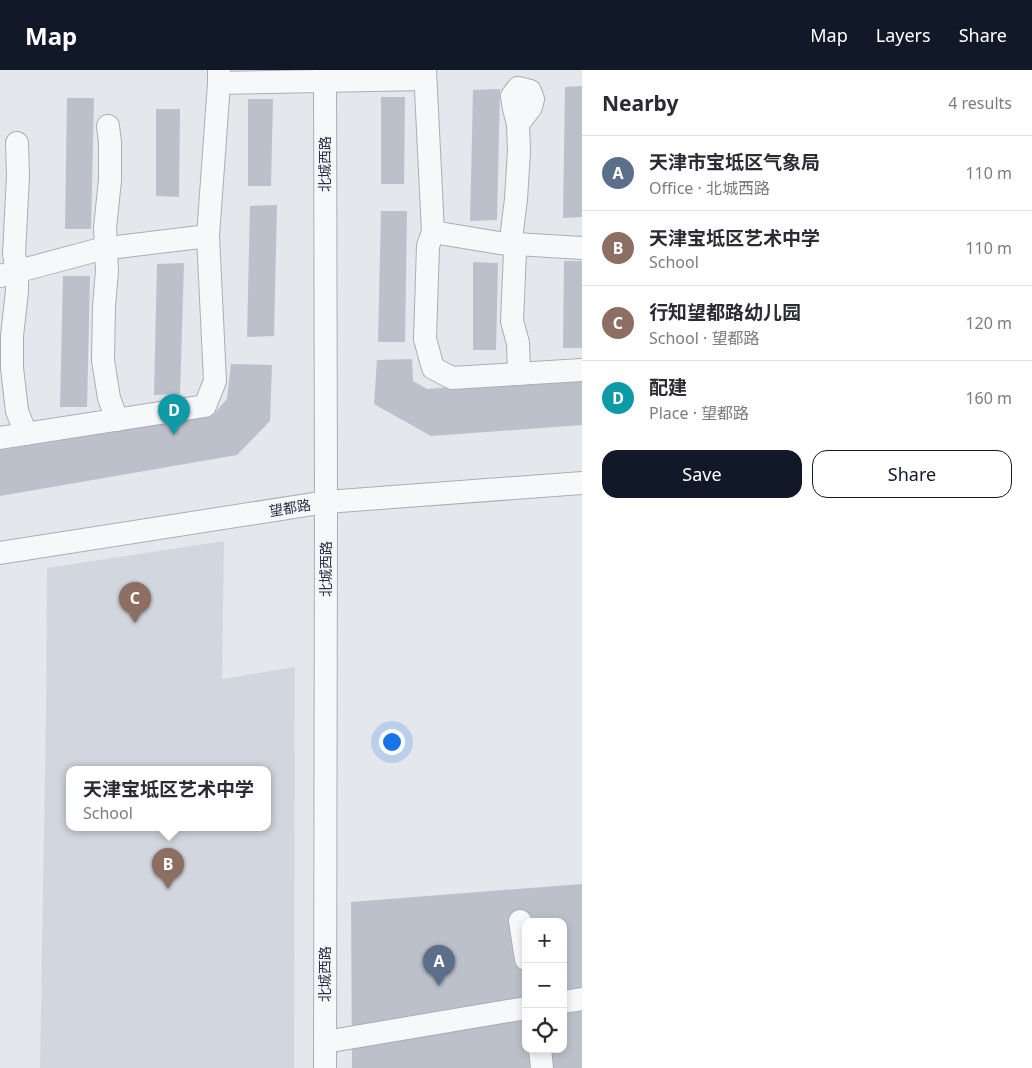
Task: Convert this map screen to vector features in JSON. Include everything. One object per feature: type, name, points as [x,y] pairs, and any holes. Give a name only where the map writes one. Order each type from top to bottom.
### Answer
[{"type":"street","points":[[0,438],[205,406],[215,381],[208,236],[219,76],[425,75],[433,232],[428,246],[425,339],[433,368],[452,378],[582,370]]},
{"type":"street","name":"北城西路","points":[[324,76],[326,502],[325,1068]]},
{"type":"street","points":[[518,124],[516,199],[512,231],[515,252],[512,321],[518,343],[519,374]]},
{"type":"street","points":[[108,126],[110,180],[105,228],[107,270],[103,360],[109,398],[117,420]]},
{"type":"street","points":[[17,143],[18,176],[14,254],[8,274],[17,291],[12,336],[12,368],[17,411],[26,434]]},
{"type":"street","points":[[433,232],[499,243],[582,248]]},
{"type":"street","points":[[8,274],[107,248],[208,236]]},
{"type":"street","name":"望都路","points":[[0,554],[326,502],[582,483]]},
{"type":"street","points":[[520,921],[522,934]]},
{"type":"street","points":[[567,1001],[582,999]]},
{"type":"street","points":[[325,1042],[522,1009]]},
{"type":"street","points":[[540,1053],[542,1068]]},
{"type":"shaded area","points":[[224,541],[222,679],[295,667],[294,1068],[40,1068],[47,568]]},
{"type":"building","points":[[582,86],[582,217],[563,218],[565,87]]},
{"type":"building","points":[[500,89],[497,220],[470,221],[473,90]]},
{"type":"building","points":[[381,97],[405,97],[404,184],[381,184]]},
{"type":"building","points":[[67,98],[94,98],[91,229],[65,229]]},
{"type":"building","points":[[248,99],[273,99],[271,186],[248,186]]},
{"type":"building","points":[[156,109],[180,109],[179,197],[156,196]]},
{"type":"building","points":[[277,205],[274,336],[247,337],[250,206]]},
{"type":"building","points":[[381,211],[407,211],[405,342],[378,342]]},
{"type":"building","points":[[564,261],[582,261],[582,348],[563,348]]},
{"type":"building","points":[[473,262],[498,263],[496,350],[473,350]]},
{"type":"building","points":[[184,263],[180,394],[154,395],[157,264]]},
{"type":"building","points":[[63,276],[90,276],[87,407],[60,407]]},
{"type":"building","points":[[412,359],[413,381],[427,389],[582,377],[582,425],[431,436],[374,404],[377,360]]},
{"type":"building","points":[[231,364],[272,365],[270,421],[237,455],[0,496],[0,450],[212,416],[227,399]]},
{"type":"building","points":[[582,884],[582,1068],[352,1068],[351,902]]},
{"type":"place","name":"配建","points":[[174,435]]},
{"type":"place","name":"行知望都路幼儿园","points":[[135,623]]},
{"type":"place","name":"天津宝坻区艺术中学","points":[[168,889]]},
{"type":"place","name":"天津市宝坻区气象局","points":[[439,986]]}]
